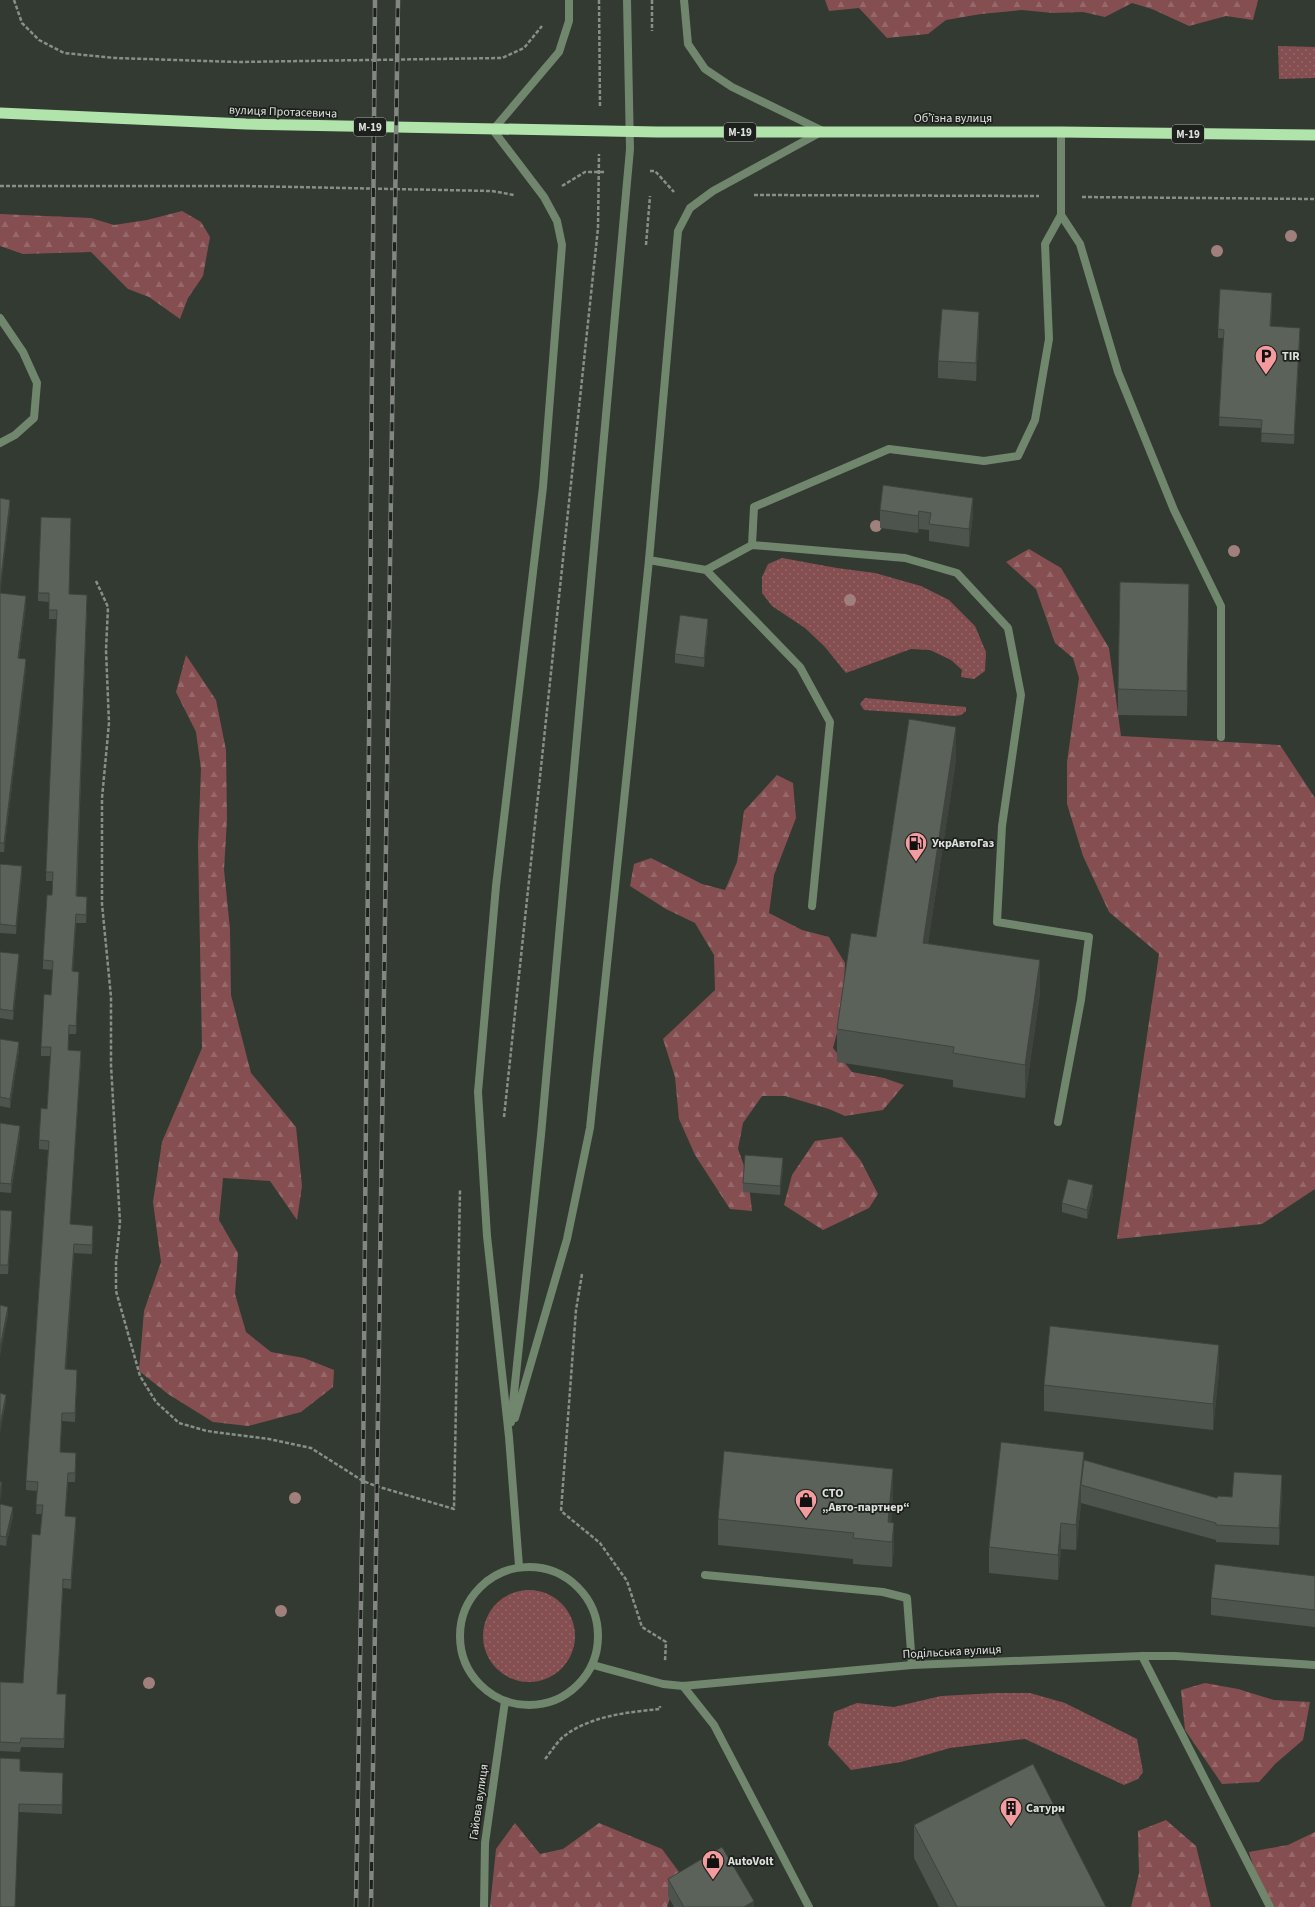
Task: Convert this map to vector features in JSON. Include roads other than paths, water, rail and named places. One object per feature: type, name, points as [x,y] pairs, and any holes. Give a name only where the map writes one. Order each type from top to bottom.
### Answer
[{"type":"highway","name":"вулиця Протасевича","points":[[0,113],[246,124],[493,130],[590,130]]},
{"type":"highway","name":"Обʼїзна вулиця","points":[[590,130],[657,132],[1061,132],[1315,135]]},
{"type":"street","points":[[519,1566],[509,1437],[487,1236],[478,1092],[496,886],[543,487],[562,244],[557,220],[544,197],[493,130],[559,52],[569,22],[569,0]]},
{"type":"street","points":[[509,1437],[541,1135],[630,149],[627,0]]},
{"type":"street","points":[[684,0],[688,44],[705,69],[732,87],[824,131]]},
{"type":"street","points":[[509,1437],[567,1239],[590,1128],[649,560],[678,231],[690,208],[713,191],[824,131]]},
{"type":"street","points":[[752,545],[754,507],[889,449],[984,461],[1018,456],[1035,420],[1049,339],[1045,244],[1061,214],[1061,132]]},
{"type":"street","points":[[1061,214],[1080,244],[1118,372],[1174,510],[1221,606],[1221,737]]},
{"type":"street","points":[[0,318],[23,352],[37,383],[34,418],[15,435],[0,443]]},
{"type":"street","points":[[706,570],[752,545],[905,558],[957,573],[1008,628],[1022,695],[1002,826],[997,922],[1089,937],[1081,1000],[1058,1122]]},
{"type":"street","points":[[649,560],[706,570],[800,667],[830,722],[812,906]]},
{"type":"street","points":[[519,1566],[540,1567],[560,1574],[578,1586],[591,1603],[597,1623],[598,1644],[592,1664],[581,1683],[565,1696],[545,1704],[525,1706],[505,1701],[484,1690],[470,1672],[461,1651],[459,1628],[466,1605],[479,1587],[497,1573],[519,1566]]},
{"type":"street","points":[[704,1575],[883,1592],[908,1598],[912,1665]]},
{"type":"street","points":[[1142,1656],[1270,1907]]},
{"type":"street","name":"Подільська вулиця","points":[[592,1664],[663,1684],[683,1686],[912,1665],[1142,1656],[1211,1658],[1315,1665]]},
{"type":"street","points":[[683,1686],[714,1725],[809,1907]]},
{"type":"street","name":"Гайова вулиця","points":[[484,1907],[485,1842],[505,1701]]},
{"type":"railway","points":[[356,1907],[363,1481],[375,0]]},
{"type":"railway","points":[[371,1907],[398,0]]},
{"type":"place","name":"TIR","points":[[1266,376]]},
{"type":"place","name":"УкрАвтоГаз","points":[[916,862]]},
{"type":"place","name":"СТО „Авто-партнер“","points":[[806,1520]]},
{"type":"place","name":"Сатурн","points":[[1011,1828]]},
{"type":"place","name":"AutoVolt","points":[[713,1880]]}]
